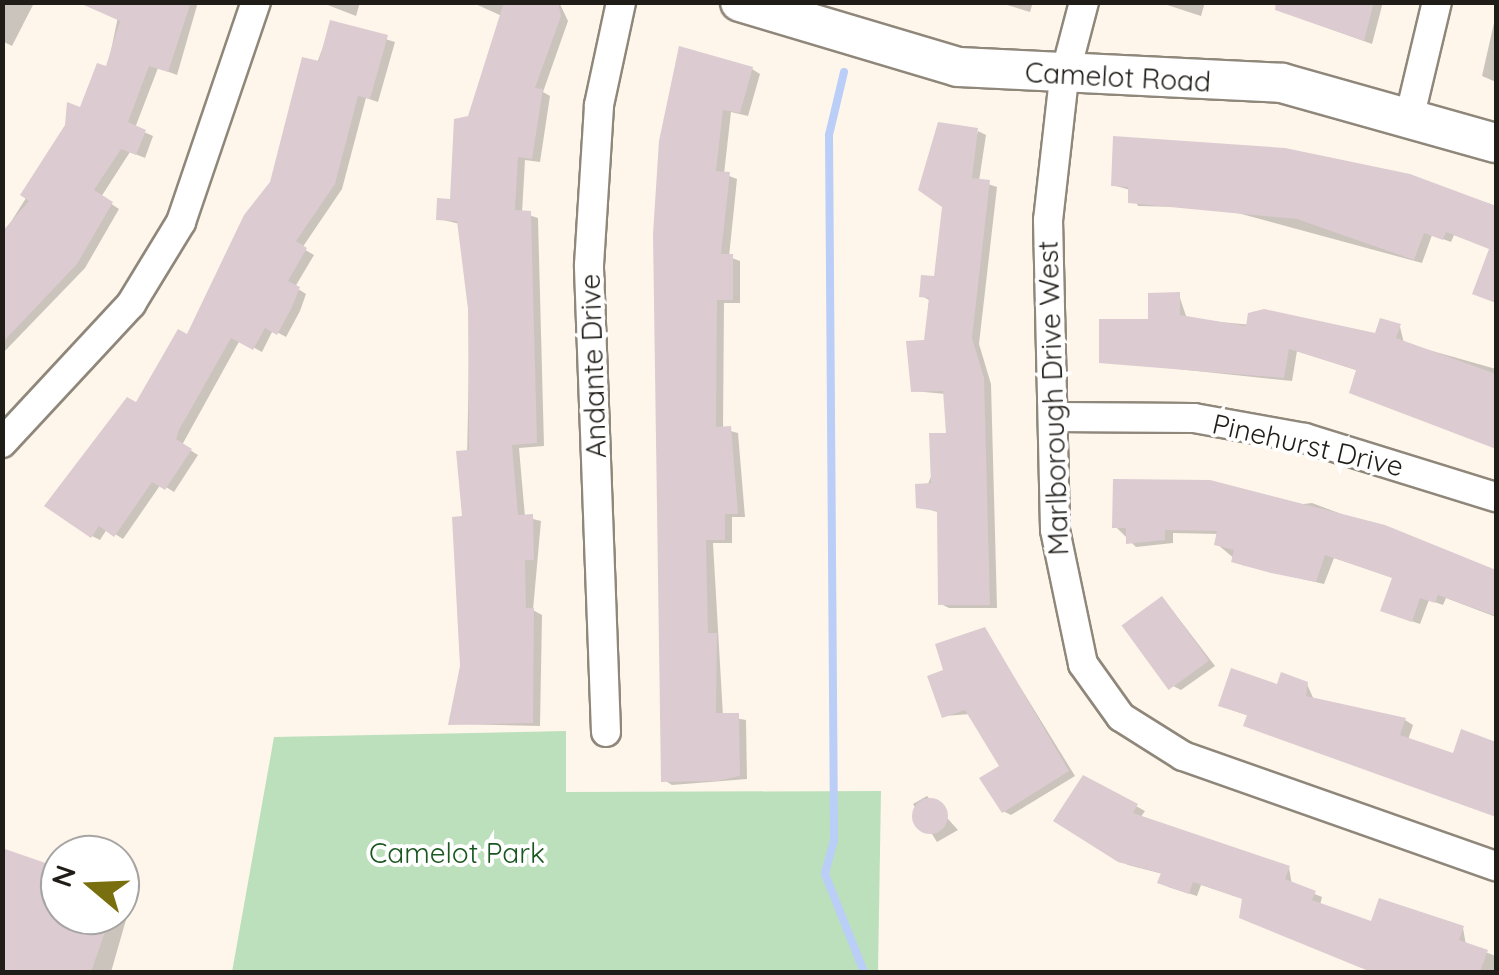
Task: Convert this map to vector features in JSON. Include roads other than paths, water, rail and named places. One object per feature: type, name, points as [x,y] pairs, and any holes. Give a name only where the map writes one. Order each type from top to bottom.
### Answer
[{"type":"street","points":[[2,443],[131,304],[180,222],[256,2]]},
{"type":"street","name":"Andante Drive","points":[[606,732],[588,264],[599,105],[621,2]]},
{"type":"street","name":"Camelot Road","points":[[740,2],[941,63],[1064,78],[1282,84],[1410,115],[1496,143]]},
{"type":"street","name":"Marlborough Drive West","points":[[1084,2],[1064,78],[1048,202],[1059,579],[1084,664],[1121,717],[1182,756],[1496,866]]},
{"type":"street","points":[[1410,115],[1436,2]]},
{"type":"street","name":"Pinehurst Drive","points":[[1055,417],[1194,418],[1304,438],[1496,497]]},
{"type":"waterway","points":[[844,72],[829,135],[834,840],[825,874],[864,972]]},
{"type":"park label","name":"Camelot Park","points":[[457,853]]}]
